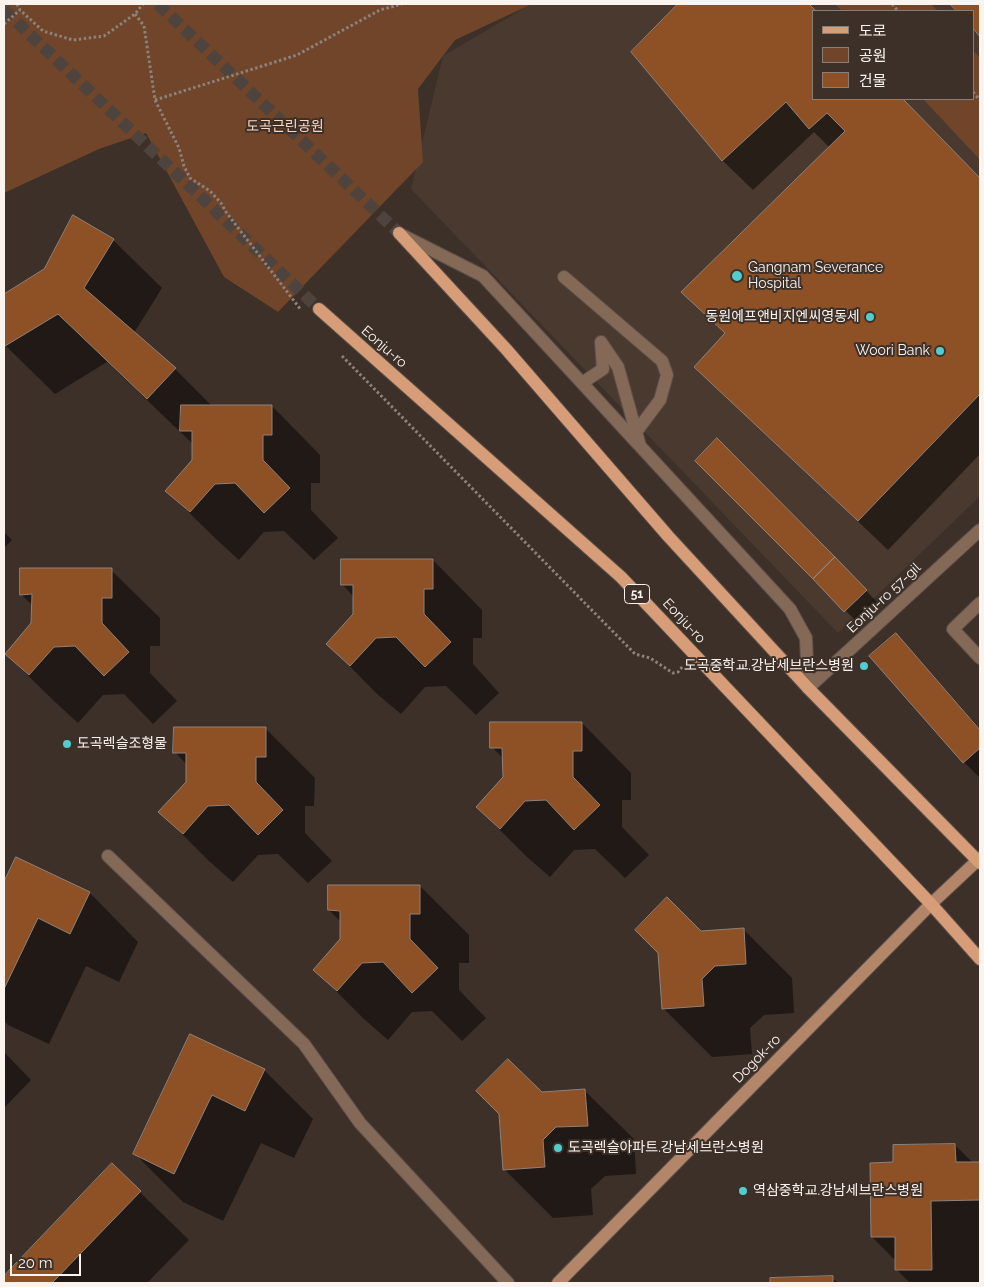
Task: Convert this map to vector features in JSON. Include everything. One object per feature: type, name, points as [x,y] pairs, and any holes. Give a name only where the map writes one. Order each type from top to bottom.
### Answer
[{"type":"main road","points":[[398,234],[506,348],[668,536],[808,688],[979,861]]},
{"type":"main road","name":"Eonju-ro","points":[[319,309],[621,577],[980,959]]},
{"type":"main road","name":"Dogok-ro","points":[[558,1283],[930,904],[979,861]]},
{"type":"street","points":[[398,234],[483,276],[790,609],[806,638],[808,688]]},
{"type":"street","points":[[564,277],[662,361],[667,375],[660,400],[636,432]]},
{"type":"street","points":[[582,383],[603,369],[601,342],[618,367],[640,446]]},
{"type":"street","name":"Eonju-ro 57-gil","points":[[808,688],[980,530]]},
{"type":"street","points":[[980,602],[953,629],[980,658]]},
{"type":"street","points":[[108,856],[304,1044],[360,1123],[508,1283]]},
{"type":"path","points":[[17,4],[20,10],[43,30],[73,40],[104,36],[135,14],[143,4]]},
{"type":"path","points":[[156,100],[297,55],[380,10],[402,4]]},
{"type":"path","points":[[4,24],[20,10]]},
{"type":"shaded area","name":"Gangnam Severance Hospital","points":[[531,4],[835,4],[841,10],[812,10],[812,100],[924,100],[980,160],[980,496],[838,633],[411,189],[443,56]]},
{"type":"shaded area","points":[[931,4],[980,4],[980,58],[974,51],[974,10],[937,10]]},
{"type":"green space","name":"도곡근린공원","points":[[4,4],[532,4],[455,40],[418,89],[423,162],[278,312],[224,277],[146,133],[99,149],[4,193]]},
{"type":"green space","points":[[835,4],[931,4],[937,10],[841,10]]},
{"type":"green space","points":[[974,51],[980,58],[980,160],[924,100],[974,100]]},
{"type":"building","name":"Gangnam Severance Hospital","points":[[678,4],[809,4],[815,10],[812,10],[812,100],[904,100],[980,178],[980,394],[858,521],[694,367],[725,333],[681,292],[845,131],[827,113],[809,129],[786,102],[722,161],[631,52]]},
{"type":"building","points":[[950,4],[980,4],[980,37],[974,29],[974,10],[956,10]]},
{"type":"building","points":[[73,215],[114,239],[84,288],[176,368],[147,399],[58,314],[5,346],[4,344],[4,294],[44,269]]},
{"type":"building","points":[[181,405],[272,405],[272,435],[263,435],[263,460],[290,488],[264,513],[235,483],[215,484],[190,512],[165,491],[192,460],[192,431],[180,431]]},
{"type":"building","points":[[717,438],[835,557],[813,579],[695,461]]},
{"type":"building","points":[[835,557],[867,590],[844,612],[813,579]]},
{"type":"building","points":[[341,559],[433,559],[433,589],[424,589],[424,614],[451,642],[425,667],[396,637],[376,638],[350,666],[326,644],[353,614],[353,585],[341,585]]},
{"type":"building","points":[[20,568],[112,568],[112,598],[102,598],[102,623],[129,652],[104,676],[75,646],[54,647],[29,675],[5,654],[31,623],[32,594],[20,595]]},
{"type":"building","points":[[896,633],[980,730],[980,748],[963,763],[869,656]]},
{"type":"building","points":[[490,722],[582,722],[582,751],[573,751],[573,777],[600,805],[574,830],[546,800],[525,801],[500,829],[476,807],[503,777],[502,748],[490,748]]},
{"type":"building","points":[[174,727],[266,727],[266,757],[256,757],[256,782],[283,810],[258,835],[229,805],[208,806],[183,834],[158,812],[186,782],[186,753],[173,753]]},
{"type":"building","points":[[16,857],[90,892],[70,934],[38,918],[4,989],[4,882]]},
{"type":"building","points":[[328,885],[420,885],[420,914],[410,914],[410,939],[438,968],[412,993],[383,962],[362,963],[337,991],[313,970],[340,939],[340,911],[328,910]]},
{"type":"building","points":[[667,897],[701,931],[744,928],[746,964],[715,966],[702,979],[704,1006],[662,1009],[658,953],[635,930]]},
{"type":"building","points":[[190,1034],[265,1069],[245,1111],[212,1095],[174,1174],[133,1154]]},
{"type":"building","points":[[508,1059],[542,1092],[585,1089],[588,1126],[556,1127],[543,1140],[545,1167],[503,1170],[499,1114],[476,1091]]},
{"type":"building","points":[[955,1144],[956,1162],[980,1162],[980,1200],[931,1201],[932,1270],[895,1270],[895,1237],[871,1237],[870,1163],[893,1162],[893,1145]]},
{"type":"building","points":[[112,1163],[141,1191],[52,1283],[4,1283],[4,1276]]},
{"type":"building","points":[[833,1276],[833,1283],[770,1283],[770,1278]]},
{"type":"tunnel","points":[[158,4],[399,233]]},
{"type":"tunnel","points":[[4,10],[319,309]]},
{"type":"place","name":"Gangnam Severance Hospital","points":[[737,276]]},
{"type":"place","name":"동원에프앤비지엔씨영동세","points":[[870,317]]},
{"type":"place","name":"Woori Bank","points":[[940,351]]},
{"type":"place","name":"도곡중학교.강남세브란스병원","points":[[864,666]]},
{"type":"place","name":"도곡렉슬조형물","points":[[67,744]]},
{"type":"place","name":"도곡렉슬아파트.강남세브란스병원","points":[[558,1148]]},
{"type":"place","name":"역삼중학교.강남세브란스병원","points":[[743,1191]]}]
